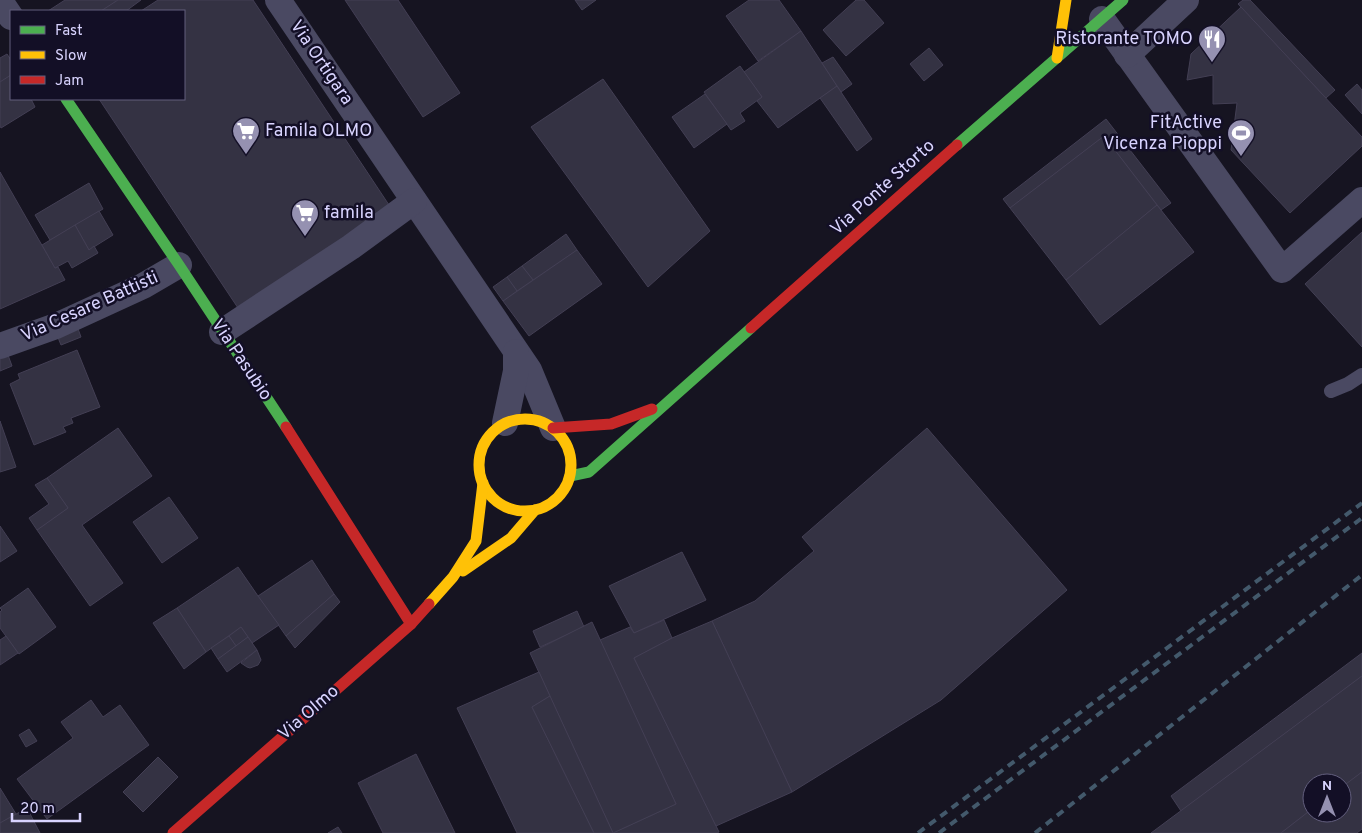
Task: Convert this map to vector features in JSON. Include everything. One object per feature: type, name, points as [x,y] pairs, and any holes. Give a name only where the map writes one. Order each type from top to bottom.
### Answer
[{"type":"main road","points":[[1057,58],[1066,0]]},
{"type":"main road","name":"Via Ponte Storto","points":[[570,476],[589,472],[1123,0]]},
{"type":"main road","name":"Via Pasubio","points":[[67,100],[179,265],[296,443],[411,624]]},
{"type":"main road","name":"Via Ponte Storto","points":[[505,423],[517,419],[530,419],[542,422],[553,428],[611,424],[667,403]]},
{"type":"main road","points":[[505,423],[494,431],[485,442],[480,455],[479,470],[483,483],[492,496],[504,506],[519,511],[535,510],[547,506],[565,488],[570,476],[572,462],[568,447],[553,428]]},
{"type":"main road","points":[[453,577],[476,541],[483,483]]},
{"type":"main road","points":[[453,577],[511,538],[535,510]]},
{"type":"main road","name":"Via Olmo","points":[[173,833],[411,624],[453,577]]},
{"type":"street","name":"Via Ortigara","points":[[278,0],[516,352]]},
{"type":"street","points":[[1127,55],[1186,0]]},
{"type":"street","points":[[0,1],[10,16]]},
{"type":"street","points":[[1102,19],[1282,270],[1362,200]]},
{"type":"street","points":[[222,332],[351,247],[414,201]]},
{"type":"street","name":"Via Cesare Battisti","points":[[0,346],[56,326],[143,286],[179,265]]},
{"type":"street","points":[[505,423],[516,371],[516,352]]},
{"type":"street","points":[[516,352],[528,370],[553,428]]},
{"type":"lane","points":[[1331,391],[1362,375]]},
{"type":"building","points":[[65,0],[118,0],[103,10],[50,10]]},
{"type":"building","points":[[118,0],[141,0],[127,10],[103,10]]},
{"type":"building","name":"Famila OLMO","points":[[158,0],[253,0],[393,211],[240,311],[100,100],[185,100],[185,10],[143,10]]},
{"type":"building","points":[[345,0],[398,0],[460,93],[423,117]]},
{"type":"building","points":[[575,0],[596,0],[582,10]]},
{"type":"building","points":[[749,0],[779,0],[801,31],[758,61],[726,16]]},
{"type":"building","points":[[856,0],[864,0],[884,23],[846,56],[823,30]]},
{"type":"building","points":[[1243,0],[1250,0],[1335,90],[1326,98],[1238,4]]},
{"type":"building","points":[[1241,7],[1362,137],[1362,146],[1290,213],[1231,150],[1237,103],[1213,104],[1213,75],[1187,80],[1191,54]]},
{"type":"building","points":[[801,31],[837,86],[778,128],[757,101],[762,97],[744,72]]},
{"type":"building","points":[[929,48],[943,65],[924,81],[910,64]]},
{"type":"building","points":[[7,54],[10,58],[10,76],[0,82],[0,58]]},
{"type":"building","points":[[833,57],[852,84],[841,92],[822,63]]},
{"type":"building","points":[[740,66],[762,97],[740,113],[745,121],[731,130],[704,92]]},
{"type":"building","points":[[10,76],[10,100],[32,100],[35,107],[1,128],[0,126],[0,82]]},
{"type":"building","points":[[603,79],[710,231],[648,287],[531,127]]},
{"type":"building","points":[[1357,84],[1362,90],[1362,114],[1345,95]]},
{"type":"building","points":[[837,86],[872,139],[857,151],[820,98]]},
{"type":"building","points":[[705,94],[727,124],[694,148],[672,117]]},
{"type":"building","points":[[1106,119],[1171,203],[1161,210],[1104,136],[1010,208],[1003,199]]},
{"type":"building","points":[[1104,136],[1157,205],[1066,280],[1010,208]]},
{"type":"building","points":[[0,172],[55,268],[58,267],[65,280],[0,309]]},
{"type":"building","points":[[89,183],[103,209],[50,240],[35,215]]},
{"type":"building","points":[[1157,205],[1194,252],[1100,325],[1066,280]]},
{"type":"building","points":[[99,211],[113,235],[89,250],[75,225]]},
{"type":"building","points":[[75,225],[89,250],[94,246],[98,253],[72,268],[68,261],[55,268],[42,245]]},
{"type":"building","points":[[1362,232],[1362,347],[1305,284]]},
{"type":"building","points":[[566,234],[577,250],[533,280],[522,266]]},
{"type":"building","points":[[577,250],[602,284],[529,336],[503,301]]},
{"type":"building","points":[[522,266],[533,280],[517,291],[507,277]]},
{"type":"building","points":[[507,277],[517,291],[503,301],[493,287]]},
{"type":"building","points":[[77,326],[81,337],[61,345],[57,335]]},
{"type":"building","points":[[77,350],[100,407],[71,418],[73,423],[63,427],[66,432],[34,445],[10,384],[20,379],[18,374]]},
{"type":"building","points":[[8,355],[12,366],[0,371],[0,359]]},
{"type":"building","points":[[0,421],[16,467],[0,472]]},
{"type":"building","points":[[118,428],[152,476],[82,525],[123,583],[90,606],[37,530],[68,508],[47,478]]},
{"type":"building","points":[[927,428],[1067,590],[941,700],[792,792],[712,621],[755,601],[814,551],[802,537]]},
{"type":"building","points":[[47,478],[68,508],[37,530],[29,518],[49,504],[35,485]]},
{"type":"building","points":[[169,497],[198,538],[162,563],[133,522]]},
{"type":"building","points":[[0,526],[17,551],[0,562]]},
{"type":"building","points":[[682,552],[706,600],[634,633],[609,586]]},
{"type":"building","points":[[312,560],[334,594],[286,636],[258,596]]},
{"type":"building","points":[[238,567],[279,625],[252,643],[241,627],[206,652],[177,608]]},
{"type":"building","points":[[28,588],[56,627],[19,654],[0,628],[0,612],[2,610],[0,608]]},
{"type":"building","points":[[334,594],[340,602],[295,648],[286,636]]},
{"type":"building","points":[[177,608],[206,652],[184,669],[153,623]]},
{"type":"building","points":[[577,611],[584,627],[540,647],[533,631]]},
{"type":"building","points":[[664,620],[672,638],[634,658],[719,832],[717,833],[613,833],[676,804],[600,640],[630,627],[634,633]]},
{"type":"building","points":[[712,621],[792,792],[716,826],[634,658],[672,638]]},
{"type":"building","points":[[592,622],[676,804],[613,833],[530,653]]},
{"type":"building","points":[[241,627],[248,637],[236,646],[229,636]]},
{"type":"building","points":[[6,636],[18,653],[0,665],[0,640]]},
{"type":"building","points":[[229,636],[236,646],[218,659],[211,648]]},
{"type":"building","points":[[248,637],[257,650],[227,672],[218,659]]},
{"type":"building","points":[[257,650],[261,660],[258,665],[250,668],[241,663]]},
{"type":"building","points":[[1362,653],[1362,676],[1181,811],[1171,796]]},
{"type":"building","points":[[539,672],[550,696],[532,707],[594,833],[517,833],[457,708]]},
{"type":"building","points":[[1362,676],[1362,772],[1352,780],[1352,773],[1302,773],[1302,817],[1281,833],[1151,833]]},
{"type":"building","points":[[550,696],[613,833],[594,833],[532,707]]},
{"type":"building","points":[[91,700],[103,717],[120,705],[149,745],[47,819],[17,779],[73,738],[61,722]]},
{"type":"building","points":[[29,729],[37,741],[26,747],[19,735]]},
{"type":"building","points":[[416,754],[455,833],[383,833],[358,783]]},
{"type":"building","points":[[158,757],[178,777],[143,812],[123,792]]},
{"type":"building","points":[[1362,772],[1362,829],[1357,833],[1281,833],[1302,817],[1302,823],[1352,823],[1352,780]]},
{"type":"building","points":[[0,788],[16,814],[0,823]]},
{"type":"building","points":[[27,808],[40,833],[0,833],[0,823]]},
{"type":"building","points":[[338,827],[342,833],[328,833]]},
{"type":"railway","points":[[918,833],[1362,503]]},
{"type":"railway","points":[[939,833],[1362,518]]},
{"type":"railway","points":[[1035,833],[1362,575]]},
{"type":"traffic: fast","points":[[957,145],[1123,0]]},
{"type":"traffic: fast","points":[[67,100],[286,427]]},
{"type":"traffic: fast","points":[[570,476],[589,472],[751,328]]},
{"type":"traffic: slow","points":[[1057,58],[1066,0]]},
{"type":"traffic: slow","points":[[525,419],[543,423],[557,433],[567,447],[571,465],[567,483],[557,497],[543,507],[525,511],[507,507],[493,497],[483,483],[479,465],[483,447],[493,433],[507,423],[525,419]]},
{"type":"traffic: slow","points":[[429,604],[453,577],[476,541],[483,483]]},
{"type":"traffic: slow","points":[[463,571],[511,538],[535,510]]},
{"type":"traffic: jam","points":[[751,328],[957,145]]},
{"type":"traffic: jam","points":[[553,428],[611,424],[652,409]]},
{"type":"traffic: jam","points":[[286,427],[411,624]]},
{"type":"traffic: jam","points":[[173,833],[411,624],[429,604]]},
{"type":"place","name":"Ristorante TOMO","points":[[1212,63]]},
{"type":"place","name":"Famila OLMO","points":[[246,155]]},
{"type":"place","name":"FitActive Vicenza Pioppi","points":[[1241,157]]},
{"type":"place","name":"famila","points":[[305,237]]}]
